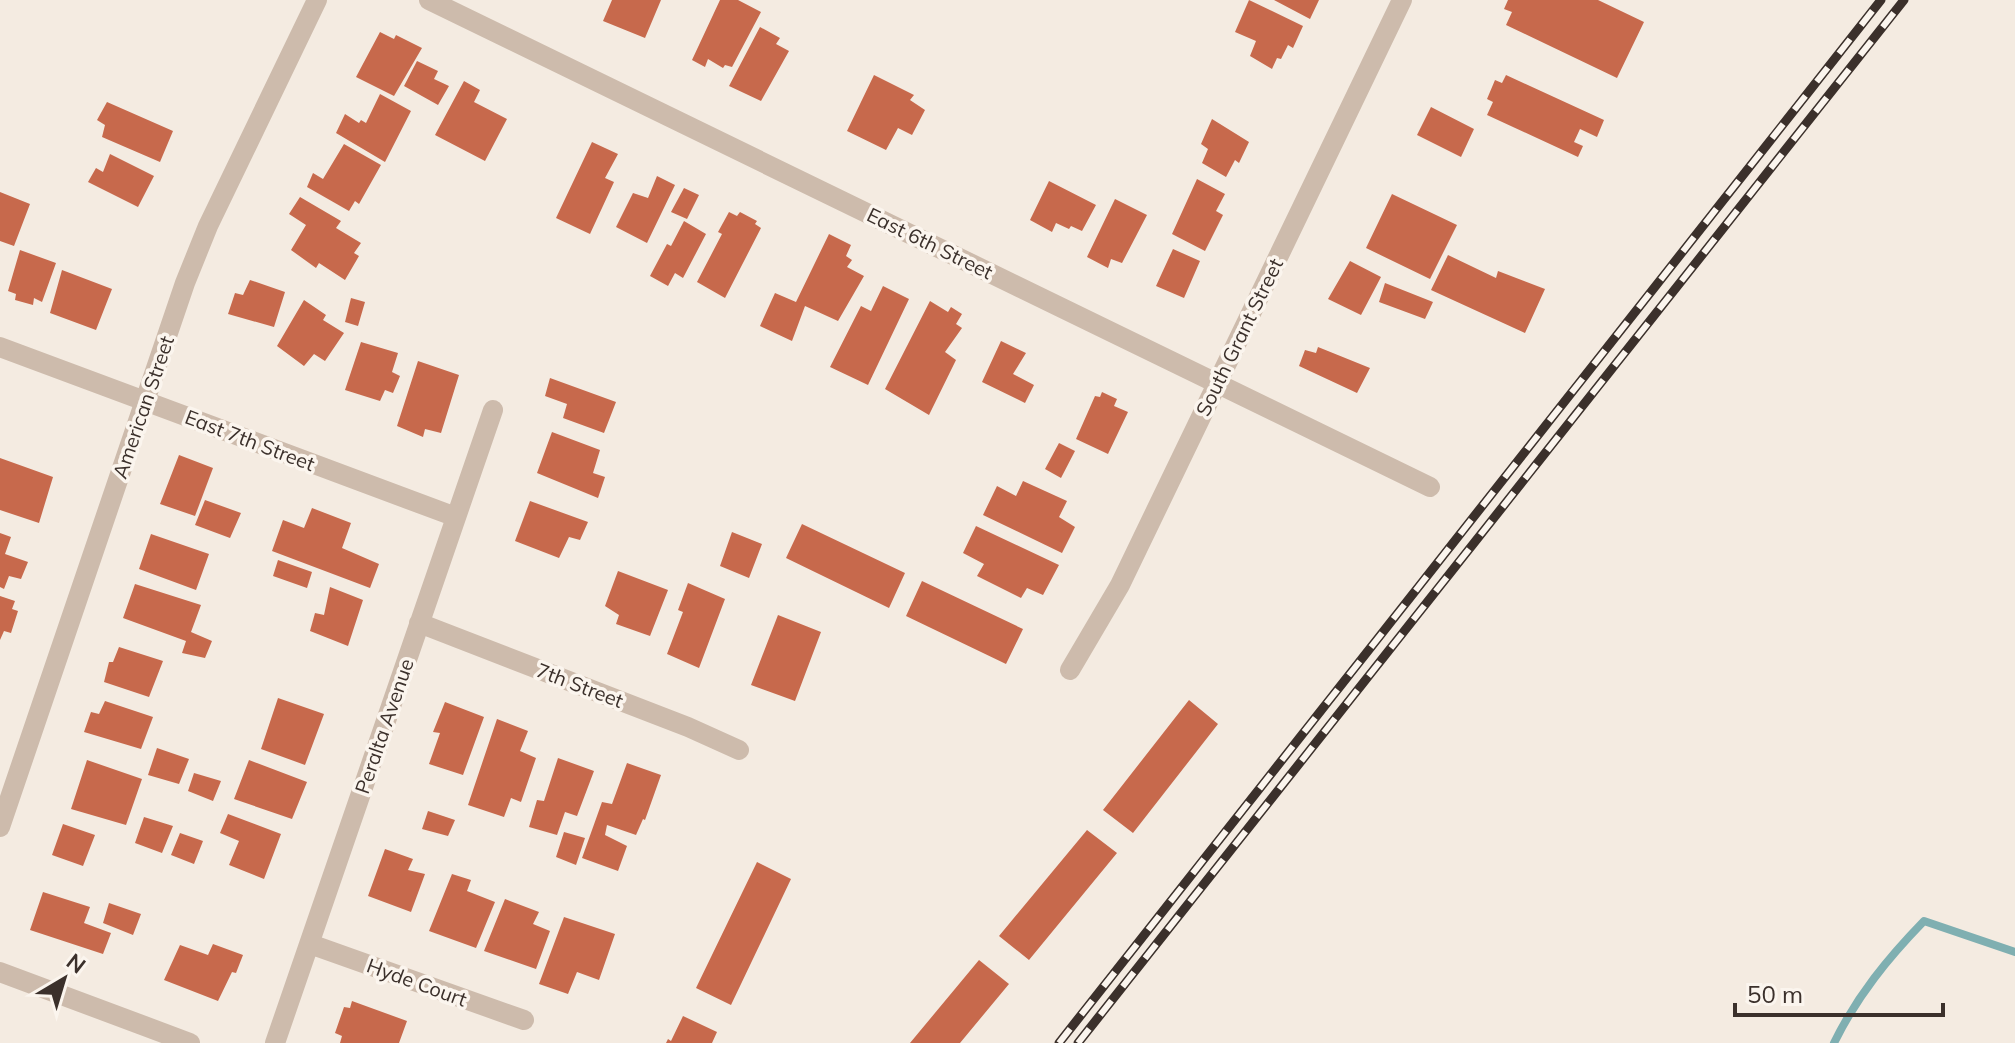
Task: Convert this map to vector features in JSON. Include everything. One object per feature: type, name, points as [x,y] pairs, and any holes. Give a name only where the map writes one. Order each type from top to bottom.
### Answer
[{"type":"street","name":"American Street","points":[[0,827],[185,283],[208,226],[317,0]]},
{"type":"street","name":"East 6th Street","points":[[429,0],[1430,487]]},
{"type":"street","name":"South Grant Street","points":[[1070,670],[1120,585],[1402,0]]},
{"type":"street","name":"East 7th Street","points":[[0,347],[456,517]]},
{"type":"street","name":"Peralta Avenue","points":[[275,1043],[493,410]]},
{"type":"street","name":"7th Street","points":[[419,623],[688,727],[739,750]]},
{"type":"street","name":"Hyde Court","points":[[310,944],[524,1020]]},
{"type":"street","points":[[0,972],[190,1043]]},
{"type":"building","points":[[612,0],[661,0],[645,38],[603,21]]},
{"type":"building","points":[[720,0],[738,0],[761,12],[732,67],[725,65],[723,68],[708,59],[705,67],[692,60]]},
{"type":"building","points":[[1249,0],[1303,26],[1293,48],[1288,45],[1272,69],[1250,56],[1256,41],[1235,32]]},
{"type":"building","points":[[1274,0],[1319,0],[1310,19]]},
{"type":"building","points":[[1508,0],[1598,0],[1644,22],[1617,78],[1506,25],[1512,12],[1504,9]]},
{"type":"building","points":[[760,27],[780,38],[776,44],[789,51],[761,101],[729,86]]},
{"type":"building","points":[[380,32],[394,39],[396,35],[422,48],[394,96],[356,77]]},
{"type":"building","points":[[417,61],[438,71],[434,79],[449,86],[438,105],[404,86]]},
{"type":"building","points":[[874,75],[914,95],[910,100],[925,110],[912,135],[898,128],[886,150],[847,131]]},
{"type":"building","points":[[1506,75],[1604,120],[1597,137],[1580,129],[1574,142],[1583,146],[1578,157],[1487,115],[1493,102],[1487,99],[1495,80],[1502,83]]},
{"type":"building","points":[[464,81],[480,90],[474,102],[507,119],[485,161],[435,135]]},
{"type":"building","points":[[380,94],[411,111],[385,162],[336,133],[345,114],[359,123],[361,120],[366,123]]},
{"type":"building","points":[[107,102],[173,131],[160,162],[102,137],[105,125],[97,120]]},
{"type":"building","points":[[1431,107],[1474,129],[1461,157],[1417,135]]},
{"type":"building","points":[[1212,119],[1249,142],[1239,163],[1235,160],[1226,177],[1202,163],[1208,149],[1201,144]]},
{"type":"building","points":[[592,142],[618,154],[605,178],[614,182],[590,234],[556,218]]},
{"type":"building","points":[[344,144],[381,165],[359,204],[355,201],[349,211],[307,187],[313,173],[323,179]]},
{"type":"building","points":[[110,154],[154,176],[138,207],[88,182],[96,168],[103,172]]},
{"type":"building","points":[[657,176],[675,185],[647,243],[616,227],[633,193],[648,198]]},
{"type":"building","points":[[1197,179],[1225,194],[1216,211],[1223,215],[1205,251],[1172,234]]},
{"type":"building","points":[[1049,181],[1096,205],[1082,231],[1056,223],[1052,232],[1030,220]]},
{"type":"building","points":[[684,188],[699,195],[687,219],[671,212]]},
{"type":"building","points":[[0,192],[30,204],[14,246],[0,241]]},
{"type":"building","points":[[1392,194],[1457,225],[1430,279],[1366,248]]},
{"type":"building","points":[[300,197],[341,221],[336,228],[361,243],[354,253],[359,256],[345,280],[319,263],[316,268],[291,250],[306,225],[289,214]]},
{"type":"building","points":[[1115,199],[1147,215],[1122,263],[1111,259],[1108,268],[1087,257]]},
{"type":"building","points":[[729,212],[737,216],[740,212],[757,221],[755,224],[761,228],[725,298],[697,282],[722,234],[718,232]]},
{"type":"building","points":[[684,221],[706,234],[683,278],[675,273],[668,286],[650,276]]},
{"type":"building","points":[[829,234],[851,245],[846,256],[852,260],[847,267],[864,276],[838,321],[805,306],[792,341],[760,326],[775,293],[796,302]]},
{"type":"building","points":[[1173,249],[1200,261],[1184,298],[1156,286]]},
{"type":"building","points":[[20,250],[56,263],[42,302],[34,298],[33,305],[15,300],[16,294],[8,291]]},
{"type":"building","points":[[1448,255],[1496,278],[1498,271],[1545,289],[1525,333],[1431,290]]},
{"type":"building","points":[[1350,261],[1381,277],[1361,315],[1328,299]]},
{"type":"building","points":[[62,270],[112,289],[96,330],[50,313]]},
{"type":"building","points":[[250,280],[285,292],[274,327],[228,314],[235,293],[243,295]]},
{"type":"building","points":[[1385,283],[1433,302],[1425,319],[1379,302]]},
{"type":"building","points":[[883,286],[909,299],[868,385],[830,367],[861,306],[871,311]]},
{"type":"building","points":[[351,298],[365,302],[358,326],[345,322]]},
{"type":"building","points":[[304,300],[326,315],[323,320],[344,333],[325,361],[314,354],[304,366],[277,346]]},
{"type":"building","points":[[930,301],[948,312],[951,307],[962,314],[956,324],[962,328],[945,352],[956,360],[929,415],[885,389]]},
{"type":"building","points":[[1001,341],[1026,353],[1013,374],[1034,385],[1025,403],[982,382]]},
{"type":"building","points":[[361,342],[398,353],[392,372],[400,376],[393,393],[385,390],[380,401],[345,390]]},
{"type":"building","points":[[1318,347],[1370,368],[1357,393],[1299,366],[1305,350],[1316,353]]},
{"type":"building","points":[[418,361],[459,375],[441,433],[425,429],[423,437],[397,426]]},
{"type":"building","points":[[550,378],[616,402],[604,433],[563,418],[567,404],[545,396]]},
{"type":"building","points":[[1102,392],[1117,399],[1114,406],[1128,412],[1108,454],[1076,439],[1095,396],[1100,397]]},
{"type":"building","points":[[552,432],[600,450],[593,473],[605,477],[598,498],[537,473]]},
{"type":"building","points":[[1059,443],[1075,451],[1061,478],[1045,469]]},
{"type":"building","points":[[179,455],[213,468],[195,516],[160,504]]},
{"type":"building","points":[[0,458],[53,477],[39,523],[0,510]]},
{"type":"building","points":[[1023,481],[1067,501],[1059,517],[1075,527],[1062,553],[983,515],[997,486],[1016,496]]},
{"type":"building","points":[[205,500],[241,513],[230,538],[195,525]]},
{"type":"building","points":[[530,501],[588,522],[580,540],[569,537],[559,558],[515,541]]},
{"type":"building","points":[[312,508],[351,523],[342,548],[379,564],[370,588],[272,551],[283,520],[304,528]]},
{"type":"building","points":[[802,524],[905,573],[889,608],[786,558]]},
{"type":"building","points":[[976,526],[1059,565],[1043,595],[1027,588],[1021,598],[977,576],[984,564],[963,553]]},
{"type":"building","points":[[732,532],[762,544],[749,578],[720,566]]},
{"type":"building","points":[[0,533],[11,537],[5,554],[28,562],[21,579],[9,576],[4,589],[0,587]]},
{"type":"building","points":[[151,534],[209,554],[196,590],[139,569]]},
{"type":"building","points":[[278,560],[312,572],[307,588],[273,576]]},
{"type":"building","points":[[618,571],[668,590],[650,636],[616,624],[619,615],[605,606]]},
{"type":"building","points":[[922,581],[1023,629],[1006,664],[906,616]]},
{"type":"building","points":[[688,583],[725,599],[699,668],[667,654],[683,612],[678,610]]},
{"type":"building","points":[[135,584],[201,605],[191,632],[212,641],[205,658],[182,653],[186,641],[123,618]]},
{"type":"building","points":[[330,587],[363,600],[348,646],[310,631],[315,613],[324,615]]},
{"type":"building","points":[[0,596],[15,601],[12,609],[18,611],[11,633],[4,631],[0,640]]},
{"type":"building","points":[[778,615],[821,632],[795,701],[751,685]]},
{"type":"building","points":[[119,647],[163,661],[149,697],[104,682],[109,662],[113,662]]},
{"type":"building","points":[[278,698],[324,714],[305,765],[261,749]]},
{"type":"building","points":[[1189,700],[1218,724],[1133,833],[1103,810]]},
{"type":"building","points":[[105,701],[153,717],[141,749],[84,732],[91,712],[99,714]]},
{"type":"building","points":[[445,702],[484,717],[463,775],[429,764],[440,733],[433,732]]},
{"type":"building","points":[[497,719],[528,731],[520,751],[536,758],[521,802],[511,798],[504,817],[468,805]]},
{"type":"building","points":[[157,748],[189,759],[179,784],[148,775]]},
{"type":"building","points":[[558,758],[594,771],[577,816],[565,812],[557,835],[529,827],[537,800],[544,801]]},
{"type":"building","points":[[87,760],[142,779],[126,825],[71,809]]},
{"type":"building","points":[[249,760],[307,782],[292,819],[234,799]]},
{"type":"building","points":[[627,763],[661,775],[645,820],[636,835],[607,825],[605,835],[627,846],[618,871],[582,858],[602,802],[612,804]]},
{"type":"building","points":[[194,773],[221,781],[213,801],[188,791]]},
{"type":"building","points":[[428,811],[455,820],[448,836],[422,829]]},
{"type":"building","points":[[228,814],[281,834],[264,879],[229,865],[239,841],[220,833]]},
{"type":"building","points":[[144,817],[173,826],[162,853],[135,843]]},
{"type":"building","points":[[63,824],[95,835],[83,866],[52,855]]},
{"type":"building","points":[[1087,830],[1117,853],[1029,960],[999,936]]},
{"type":"building","points":[[564,832],[585,838],[576,865],[556,857]]},
{"type":"building","points":[[180,833],[203,841],[194,864],[171,855]]},
{"type":"building","points":[[385,849],[413,859],[408,870],[425,874],[411,912],[368,896]]},
{"type":"building","points":[[757,862],[791,879],[731,1005],[696,988]]},
{"type":"building","points":[[452,874],[471,880],[467,891],[495,902],[476,948],[429,931]]},
{"type":"building","points":[[43,892],[90,907],[84,923],[111,933],[103,954],[30,930]]},
{"type":"building","points":[[505,899],[539,912],[533,924],[550,931],[536,969],[484,951]]},
{"type":"building","points":[[109,903],[141,914],[133,935],[103,923]]},
{"type":"building","points":[[564,917],[615,934],[599,980],[577,972],[568,994],[539,984]]},
{"type":"building","points":[[213,944],[243,955],[236,973],[232,972],[218,1001],[164,980],[180,945],[208,955]]},
{"type":"building","points":[[979,960],[1009,984],[960,1043],[910,1043]]},
{"type":"building","points":[[352,1001],[407,1021],[399,1043],[340,1043],[342,1036],[335,1033],[344,1007],[350,1008]]},
{"type":"building","points":[[683,1016],[717,1032],[712,1043],[666,1043],[668,1039],[671,1041]]},
{"type":"waterway","points":[[1834,1043],[1874,978],[1924,921],[2015,952]]},
{"type":"railway","points":[[1059,1043],[1881,0]]},
{"type":"railway","points":[[1078,1043],[1904,0]]}]
